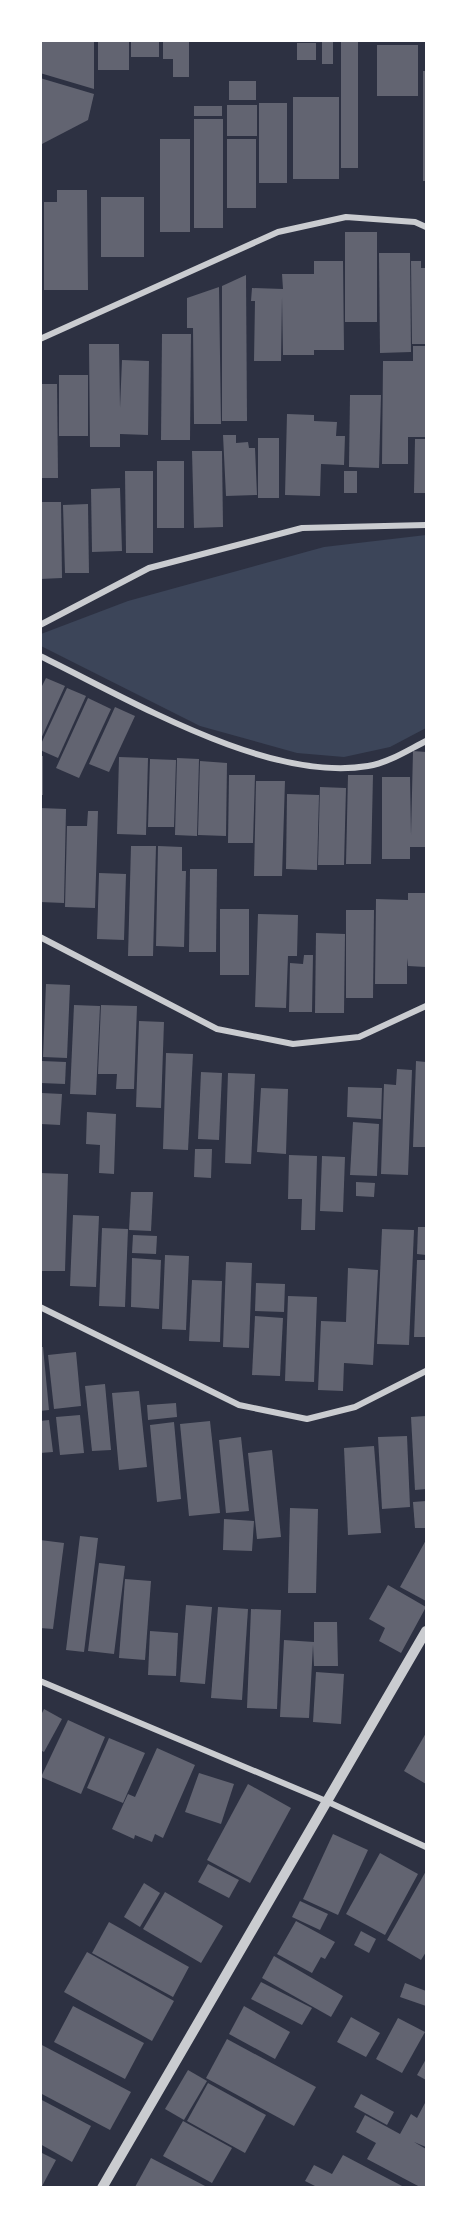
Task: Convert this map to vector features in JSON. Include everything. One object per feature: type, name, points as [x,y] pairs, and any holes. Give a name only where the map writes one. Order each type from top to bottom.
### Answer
[{"type":"street","points":[[40,339],[278,232],[346,217],[415,222],[426,227]]},
{"type":"street","points":[[40,625],[149,568],[302,528],[426,525]]},
{"type":"street","points":[[40,656],[205,736],[298,765],[341,769],[370,766],[426,741]]},
{"type":"street","points":[[40,937],[217,1029],[293,1044],[359,1037],[426,1006]]},
{"type":"street","points":[[40,1307],[239,1405],[306,1419],[355,1407],[426,1371]]},
{"type":"street","points":[[102,2187],[426,1631]]},
{"type":"street","points":[[40,1681],[326,1801],[426,1847]]},
{"type":"shaded area","points":[[426,535],[426,728],[390,747],[344,757],[297,753],[200,726],[41,646],[41,634],[128,601],[324,547]]},
{"type":"building","points":[[41,40],[94,40],[94,89],[40,73]]},
{"type":"building","points":[[98,40],[129,40],[129,70],[98,70]]},
{"type":"building","points":[[131,40],[159,40],[159,57],[131,57]]},
{"type":"building","points":[[163,40],[189,40],[189,77],[173,77],[173,59],[163,59]]},
{"type":"building","points":[[322,40],[333,40],[333,64],[322,64]]},
{"type":"building","points":[[341,40],[358,40],[358,168],[341,168]]},
{"type":"building","points":[[297,43],[316,43],[316,60],[297,60]]},
{"type":"building","points":[[377,45],[418,45],[418,96],[377,96]]},
{"type":"building","points":[[423,71],[426,71],[426,181],[423,181]]},
{"type":"building","points":[[40,78],[94,94],[88,120],[40,145]]},
{"type":"building","points":[[229,81],[256,81],[256,100],[229,100]]},
{"type":"building","points":[[293,97],[339,97],[339,179],[293,179]]},
{"type":"building","points":[[259,103],[287,103],[287,183],[259,183]]},
{"type":"building","points":[[227,105],[257,105],[257,136],[227,136]]},
{"type":"building","points":[[194,106],[222,106],[222,116],[194,116]]},
{"type":"building","points":[[194,119],[223,119],[223,228],[194,228]]},
{"type":"building","points":[[160,139],[190,139],[190,232],[160,232]]},
{"type":"building","points":[[227,139],[256,139],[256,208],[227,208]]},
{"type":"building","points":[[57,190],[87,190],[88,290],[44,290],[44,202],[57,202]]},
{"type":"building","points":[[101,197],[144,197],[144,257],[101,257]]},
{"type":"building","points":[[345,232],[377,232],[377,322],[345,322]]},
{"type":"building","points":[[379,253],[410,253],[411,352],[380,353]]},
{"type":"building","points":[[314,261],[343,261],[344,350],[314,350],[314,355],[283,355],[282,297],[281,361],[254,361],[255,301],[251,301],[252,288],[283,289],[282,274],[314,274]]},
{"type":"building","points":[[411,261],[421,261],[421,268],[426,268],[426,344],[412,344]]},
{"type":"building","points":[[246,275],[247,421],[222,421],[222,286]]},
{"type":"building","points":[[219,287],[221,424],[194,424],[193,328],[187,328],[187,298]]},
{"type":"building","points":[[162,334],[191,334],[190,440],[161,440]]},
{"type":"building","points":[[89,344],[119,344],[120,408],[122,360],[149,361],[148,435],[120,434],[120,447],[90,447]]},
{"type":"building","points":[[413,346],[426,346],[426,437],[408,437],[408,464],[382,464],[383,361],[413,361]]},
{"type":"building","points":[[59,375],[88,375],[88,436],[59,436]]},
{"type":"building","points":[[40,384],[57,384],[58,478],[40,478]]},
{"type":"building","points":[[350,395],[381,395],[379,468],[349,467]]},
{"type":"building","points":[[287,414],[314,415],[314,421],[337,422],[336,436],[345,436],[344,465],[321,464],[320,496],[285,495]]},
{"type":"building","points":[[223,435],[236,435],[236,443],[248,442],[249,448],[255,448],[257,495],[226,496]]},
{"type":"building","points":[[258,438],[279,438],[279,498],[258,498]]},
{"type":"building","points":[[415,439],[426,439],[426,493],[414,493]]},
{"type":"building","points":[[192,451],[222,451],[223,527],[194,528]]},
{"type":"building","points":[[157,461],[184,461],[184,528],[157,528]]},
{"type":"building","points":[[125,471],[153,471],[153,553],[126,553]]},
{"type":"building","points":[[344,471],[357,471],[357,493],[344,493]]},
{"type":"building","points":[[120,488],[122,551],[92,552],[91,489]]},
{"type":"building","points":[[40,502],[61,502],[62,578],[40,579]]},
{"type":"building","points":[[88,504],[89,573],[65,573],[63,505]]},
{"type":"building","points":[[46,678],[65,686],[40,741],[40,690]]},
{"type":"building","points":[[67,688],[86,696],[58,758],[40,750],[40,746]]},
{"type":"building","points":[[88,698],[111,709],[79,778],[56,768]]},
{"type":"building","points":[[115,707],[135,716],[109,772],[89,764]]},
{"type":"building","points":[[413,751],[426,752],[426,847],[410,847],[410,859],[382,859],[382,777],[410,777],[411,835]]},
{"type":"building","points":[[40,756],[43,756],[43,795],[40,795]]},
{"type":"building","points":[[119,757],[148,758],[146,835],[117,834]]},
{"type":"building","points":[[177,758],[199,759],[197,836],[175,835]]},
{"type":"building","points":[[150,759],[176,760],[174,827],[148,827]]},
{"type":"building","points":[[200,761],[227,763],[226,836],[198,835]]},
{"type":"building","points":[[229,775],[255,775],[253,843],[228,843]]},
{"type":"building","points":[[348,775],[373,775],[371,864],[346,864]]},
{"type":"building","points":[[256,781],[285,781],[282,876],[254,876]]},
{"type":"building","points":[[320,787],[346,788],[344,865],[318,865]]},
{"type":"building","points":[[287,794],[319,795],[317,870],[286,869]]},
{"type":"building","points":[[40,808],[66,809],[64,903],[40,902]]},
{"type":"building","points":[[88,811],[98,811],[95,908],[65,907],[67,826],[87,826]]},
{"type":"building","points":[[131,846],[156,846],[153,956],[128,956]]},
{"type":"building","points":[[158,846],[182,847],[182,871],[186,871],[184,947],[156,946]]},
{"type":"building","points":[[190,869],[217,869],[216,952],[189,952]]},
{"type":"building","points":[[99,873],[126,874],[124,940],[97,939]]},
{"type":"building","points":[[408,893],[426,893],[426,967],[408,966],[407,958],[407,984],[375,984],[376,899],[408,900]]},
{"type":"building","points":[[220,909],[249,909],[249,975],[220,975]]},
{"type":"building","points":[[346,910],[374,910],[373,998],[346,998]]},
{"type":"building","points":[[258,914],[298,915],[297,956],[288,956],[286,1008],[255,1007]]},
{"type":"building","points":[[316,933],[345,934],[344,1013],[315,1013]]},
{"type":"building","points":[[304,955],[313,955],[312,1012],[289,1012],[290,963],[303,964]]},
{"type":"building","points":[[46,984],[70,985],[67,1058],[43,1057]]},
{"type":"building","points":[[74,1005],[100,1006],[96,1095],[70,1094]]},
{"type":"building","points":[[101,1005],[137,1006],[134,1089],[116,1089],[117,1074],[98,1074]]},
{"type":"building","points":[[139,1021],[164,1022],[161,1108],[136,1107]]},
{"type":"building","points":[[166,1053],[193,1054],[188,1150],[163,1149]]},
{"type":"building","points":[[42,1061],[66,1062],[65,1084],[41,1083]]},
{"type":"building","points":[[416,1061],[426,1062],[426,1147],[413,1147]]},
{"type":"building","points":[[397,1069],[412,1070],[408,1175],[381,1174],[384,1084],[396,1085]]},
{"type":"building","points":[[201,1072],[222,1073],[219,1140],[198,1139]]},
{"type":"building","points":[[228,1073],[255,1074],[251,1164],[225,1163]]},
{"type":"building","points":[[348,1087],[382,1088],[381,1119],[347,1117]]},
{"type":"building","points":[[261,1088],[288,1089],[286,1154],[257,1152]]},
{"type":"building","points":[[42,1093],[62,1094],[60,1125],[41,1124]]},
{"type":"building","points":[[87,1112],[116,1114],[114,1174],[99,1173],[100,1145],[86,1144]]},
{"type":"building","points":[[353,1122],[379,1124],[377,1176],[350,1175]]},
{"type":"building","points":[[195,1149],[212,1149],[211,1178],[194,1177]]},
{"type":"building","points":[[289,1155],[317,1156],[315,1230],[301,1230],[302,1199],[288,1199]]},
{"type":"building","points":[[322,1156],[345,1157],[343,1212],[320,1211]]},
{"type":"building","points":[[40,1173],[68,1174],[65,1271],[40,1271]]},
{"type":"building","points":[[356,1182],[375,1183],[374,1197],[356,1196]]},
{"type":"building","points":[[131,1192],[153,1192],[151,1231],[129,1230]]},
{"type":"building","points":[[73,1215],[99,1216],[96,1287],[70,1286]]},
{"type":"building","points":[[418,1227],[426,1227],[426,1255],[417,1254]]},
{"type":"building","points":[[102,1228],[128,1229],[125,1307],[99,1306]]},
{"type":"building","points":[[382,1229],[414,1230],[409,1345],[377,1344]]},
{"type":"building","points":[[133,1235],[157,1236],[156,1254],[132,1253]]},
{"type":"building","points":[[165,1255],[189,1256],[186,1330],[162,1329]]},
{"type":"building","points":[[132,1258],[161,1260],[159,1309],[131,1307]]},
{"type":"building","points":[[417,1260],[426,1260],[426,1337],[414,1337]]},
{"type":"building","points":[[226,1262],[252,1263],[249,1348],[223,1347]]},
{"type":"building","points":[[348,1268],[378,1270],[373,1365],[344,1363],[343,1391],[318,1390],[321,1321],[346,1322]]},
{"type":"building","points":[[192,1280],[222,1281],[220,1342],[189,1341]]},
{"type":"building","points":[[256,1283],[285,1284],[284,1312],[255,1311]]},
{"type":"building","points":[[288,1296],[317,1297],[314,1382],[285,1381]]},
{"type":"building","points":[[255,1316],[283,1318],[280,1376],[252,1375]]},
{"type":"building","points":[[40,1347],[43,1347],[49,1410],[40,1411]]},
{"type":"building","points":[[76,1352],[81,1406],[54,1409],[48,1355]]},
{"type":"building","points":[[105,1384],[111,1450],[92,1451],[85,1386]]},
{"type":"building","points":[[139,1391],[147,1467],[119,1470],[112,1393]]},
{"type":"building","points":[[176,1403],[177,1417],[148,1420],[147,1405]]},
{"type":"building","points":[[80,1415],[84,1453],[60,1455],[56,1417]]},
{"type":"building","points":[[426,1416],[426,1489],[415,1490],[411,1417]]},
{"type":"building","points":[[49,1420],[53,1452],[40,1453],[40,1421]]},
{"type":"building","points":[[210,1421],[220,1513],[189,1516],[180,1424]]},
{"type":"building","points":[[174,1422],[181,1499],[157,1502],[150,1425]]},
{"type":"building","points":[[407,1436],[410,1507],[382,1509],[378,1437]]},
{"type":"building","points":[[241,1437],[249,1511],[226,1513],[219,1440]]},
{"type":"building","points":[[374,1446],[381,1533],[348,1535],[344,1448]]},
{"type":"building","points":[[272,1450],[281,1537],[257,1539],[248,1453]]},
{"type":"building","points":[[426,1501],[426,1528],[415,1528],[413,1502]]},
{"type":"building","points":[[290,1508],[318,1509],[316,1593],[288,1593]]},
{"type":"building","points":[[224,1519],[254,1521],[252,1551],[223,1550]]},
{"type":"building","points":[[80,1536],[98,1538],[84,1652],[66,1650]]},
{"type":"building","points":[[40,1540],[64,1543],[53,1629],[40,1628]]},
{"type":"building","points":[[426,1540],[426,1601],[400,1587]]},
{"type":"building","points":[[99,1563],[125,1566],[114,1654],[88,1651]]},
{"type":"building","points":[[125,1579],[151,1581],[145,1660],[119,1658]]},
{"type":"building","points":[[388,1585],[426,1607],[401,1653],[379,1641],[385,1628],[369,1619]]},
{"type":"building","points":[[186,1605],[212,1607],[205,1684],[180,1682]]},
{"type":"building","points":[[218,1607],[248,1609],[242,1700],[211,1698]]},
{"type":"building","points":[[251,1609],[281,1610],[277,1709],[247,1708]]},
{"type":"building","points":[[314,1622],[337,1622],[338,1666],[314,1666],[313,1645],[309,1718],[280,1717],[284,1640],[314,1642]]},
{"type":"building","points":[[150,1631],[178,1633],[176,1676],[148,1675]]},
{"type":"building","points":[[316,1672],[344,1674],[341,1724],[313,1722]]},
{"type":"building","points":[[44,1709],[62,1719],[44,1752],[40,1750],[40,1717]]},
{"type":"building","points":[[68,1720],[105,1737],[81,1794],[41,1777]]},
{"type":"building","points":[[426,1733],[426,1784],[404,1771]]},
{"type":"building","points":[[109,1738],[145,1753],[123,1803],[87,1788]]},
{"type":"building","points":[[157,1748],[195,1765],[163,1838],[155,1834],[152,1842],[135,1835],[134,1839],[112,1829],[128,1794],[135,1797]]},
{"type":"building","points":[[199,1773],[234,1784],[221,1824],[185,1812]]},
{"type":"building","points":[[248,1784],[291,1808],[250,1883],[207,1860]]},
{"type":"building","points":[[333,1834],[368,1850],[338,1915],[303,1899]]},
{"type":"building","points":[[380,1853],[418,1874],[385,1935],[346,1914]]},
{"type":"building","points":[[208,1864],[239,1880],[229,1898],[198,1882]]},
{"type":"building","points":[[426,1871],[426,1952],[421,1960],[387,1940]]},
{"type":"building","points":[[144,1883],[160,1893],[140,1927],[124,1917]]},
{"type":"building","points":[[165,1892],[223,1926],[201,1963],[143,1929]]},
{"type":"building","points":[[300,1901],[328,1914],[320,1930],[292,1917]]},
{"type":"building","points":[[296,1921],[335,1942],[325,1959],[321,1957],[312,1973],[277,1954]]},
{"type":"building","points":[[109,1922],[189,1967],[173,1997],[92,1953]]},
{"type":"building","points":[[361,1931],[376,1939],[369,1953],[354,1945]]},
{"type":"building","points":[[87,1952],[174,2001],[152,2041],[64,1992]]},
{"type":"building","points":[[274,1956],[343,1996],[331,2017],[262,1978]]},
{"type":"building","points":[[261,1982],[312,2008],[302,2025],[251,1999]]},
{"type":"building","points":[[405,1983],[426,1991],[426,2006],[400,1997]]},
{"type":"building","points":[[73,2006],[144,2043],[125,2079],[54,2042]]},
{"type":"building","points":[[244,2006],[290,2032],[275,2059],[229,2034]]},
{"type":"building","points":[[351,2017],[380,2033],[366,2057],[337,2042]]},
{"type":"building","points":[[398,2018],[425,2032],[402,2073],[376,2059]]},
{"type":"building","points":[[227,2039],[316,2087],[294,2126],[206,2078]]},
{"type":"building","points":[[40,2044],[131,2092],[110,2130],[40,2093]]},
{"type":"building","points":[[426,2059],[426,2080],[417,2075]]},
{"type":"building","points":[[188,2070],[207,2081],[184,2120],[165,2109]]},
{"type":"building","points":[[208,2083],[266,2115],[245,2153],[187,2121]]},
{"type":"building","points":[[361,2094],[394,2112],[387,2125],[354,2107]]},
{"type":"building","points":[[40,2099],[91,2126],[72,2162],[40,2144]]},
{"type":"building","points":[[425,2103],[426,2147],[414,2142],[426,2149],[426,2187],[420,2187],[367,2159],[376,2143],[356,2132],[365,2115],[400,2134],[411,2114],[417,2118]]},
{"type":"building","points":[[183,2121],[232,2148],[212,2183],[163,2156]]},
{"type":"building","points":[[40,2152],[56,2160],[41,2188],[40,2188]]},
{"type":"building","points":[[343,2155],[404,2187],[317,2187],[305,2181],[314,2165],[332,2174]]},
{"type":"building","points":[[151,2158],[207,2187],[135,2187]]}]
